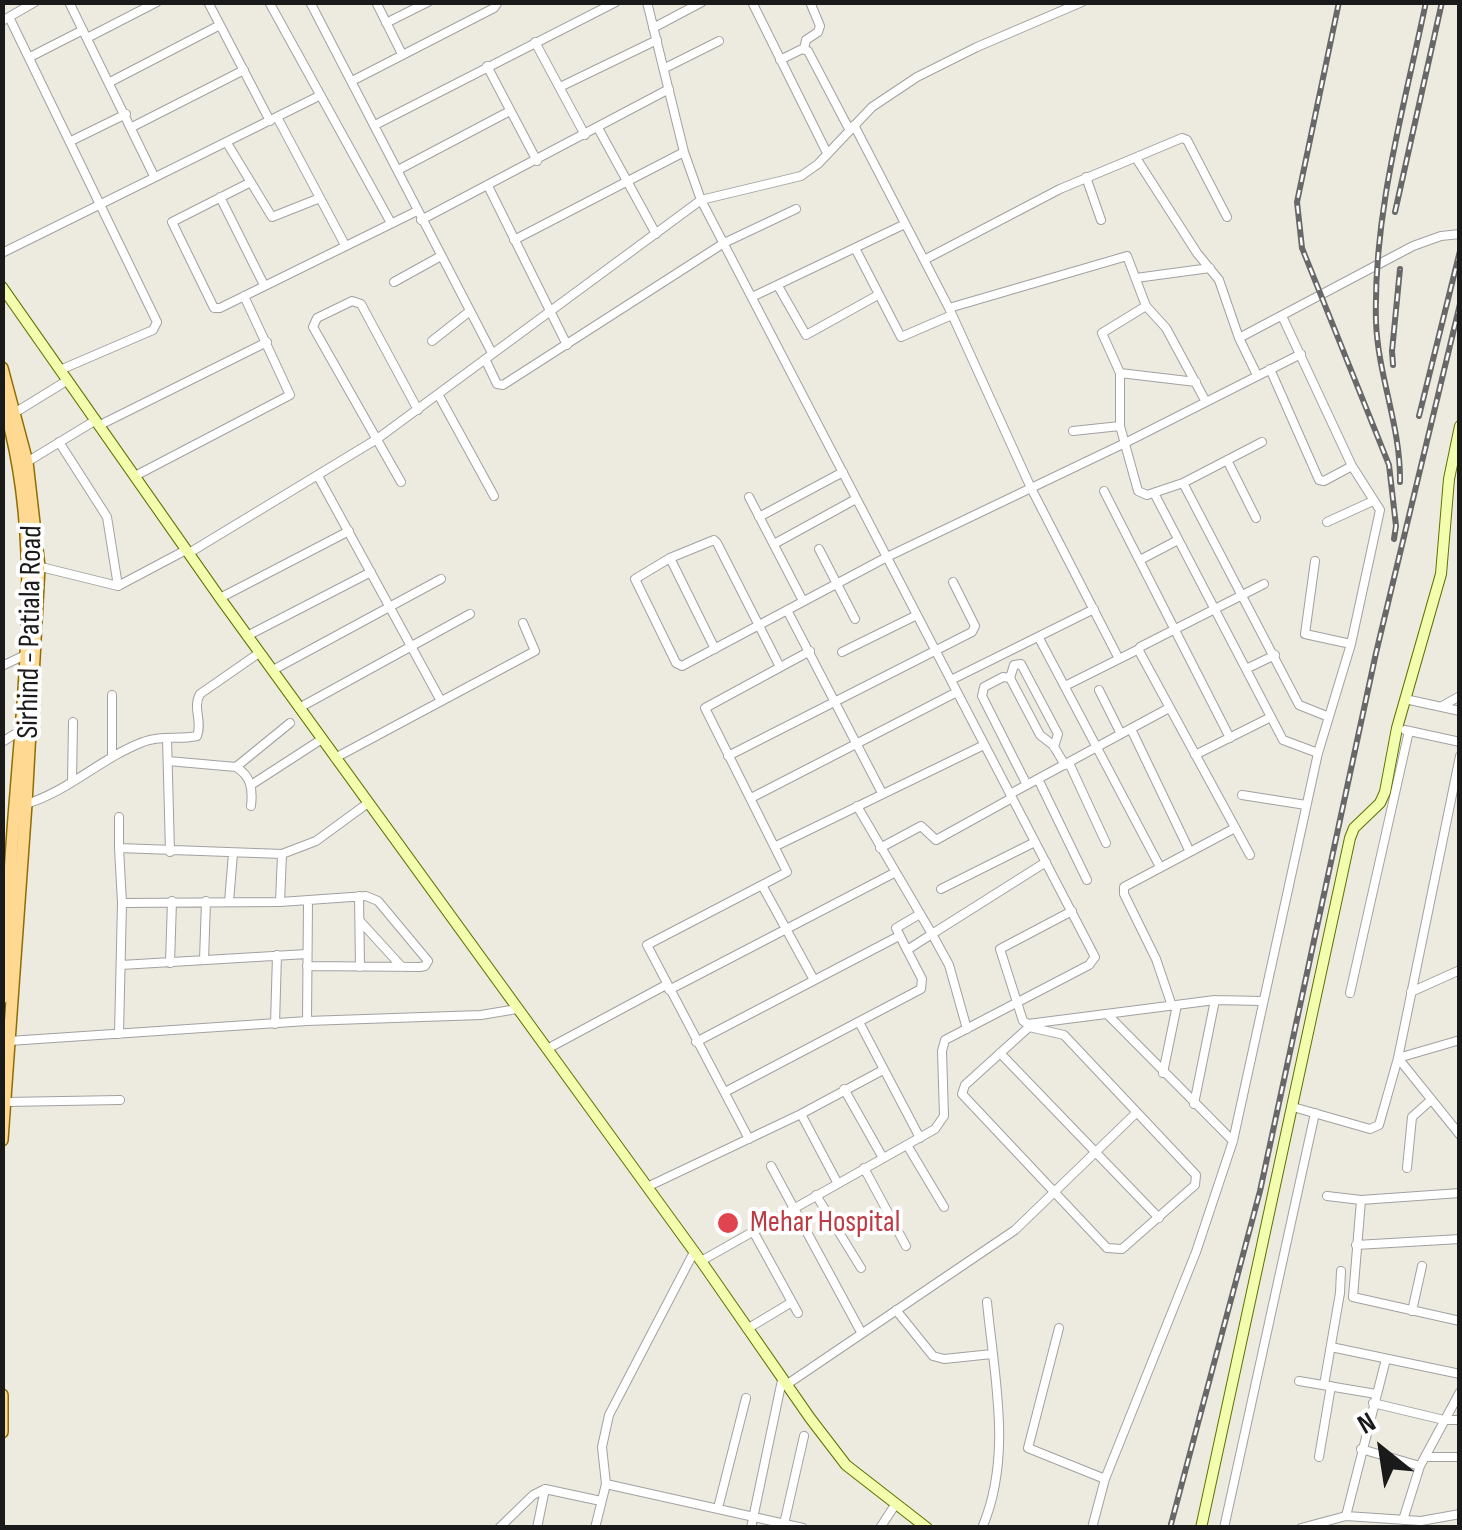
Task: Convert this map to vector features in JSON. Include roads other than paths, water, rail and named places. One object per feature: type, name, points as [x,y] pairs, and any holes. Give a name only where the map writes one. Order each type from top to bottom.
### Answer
[{"type":"main road","name":"Sirhind - Patiala Road","points":[[2,368],[9,414],[26,462],[33,566],[26,804],[2,1140]]},
{"type":"main road","points":[[2,400],[9,414],[33,566],[2,998]]},
{"type":"main road","points":[[2,1395],[2,1432]]},
{"type":"street","points":[[9,414],[64,375],[157,326],[30,57],[6,19],[35,2]]},
{"type":"street","points":[[69,2],[154,176]]},
{"type":"street","points":[[134,2],[139,12]]},
{"type":"street","points":[[30,57],[157,2]]},
{"type":"street","points":[[208,2],[346,245]]},
{"type":"street","points":[[269,2],[390,223]]},
{"type":"street","points":[[310,2],[470,311],[500,386],[724,243],[796,209]]},
{"type":"street","points":[[376,2],[402,54]]},
{"type":"street","points":[[386,23],[428,2]]},
{"type":"street","points":[[352,81],[494,8],[498,2]]},
{"type":"street","points":[[375,125],[616,2]]},
{"type":"street","points":[[595,1528],[606,1484],[602,1447],[609,1415],[672,1288],[698,1257],[753,1231],[934,1129],[944,1116],[945,1040],[1094,962],[1072,911],[701,200],[684,152],[647,2]]},
{"type":"street","points":[[654,28],[702,2]]},
{"type":"street","points":[[752,2],[827,153]]},
{"type":"street","points":[[804,49],[806,40],[820,26],[810,2]]},
{"type":"street","points":[[33,566],[118,586],[187,552],[376,439],[701,200],[794,179],[809,172],[887,96],[944,62],[1082,2]]},
{"type":"street","points":[[110,82],[220,26]]},
{"type":"street","points":[[560,87],[657,40]]},
{"type":"street","points":[[664,68],[719,41]]},
{"type":"street","points":[[535,42],[586,135]]},
{"type":"street","points":[[780,60],[804,49]]},
{"type":"street","points":[[804,49],[924,260],[1118,659]]},
{"type":"street","points":[[487,66],[536,160]]},
{"type":"street","points":[[132,127],[244,70]]},
{"type":"street","points":[[249,183],[175,219],[172,226],[214,308],[390,223],[419,216],[488,186],[669,89]]},
{"type":"street","points":[[2,253],[319,96]]},
{"type":"street","points":[[398,170],[510,111]]},
{"type":"street","points":[[71,141],[126,114]]},
{"type":"street","points":[[598,128],[656,234]]},
{"type":"street","points":[[924,260],[1086,177],[1185,138],[1227,217]]},
{"type":"street","points":[[227,143],[272,218],[320,198]]},
{"type":"street","points":[[514,240],[684,152]]},
{"type":"street","points":[[1136,158],[1196,253],[1219,280],[1257,376]]},
{"type":"street","points":[[1086,177],[1101,220]]},
{"type":"street","points":[[488,186],[567,345]]},
{"type":"street","points":[[220,197],[264,285]]},
{"type":"street","points":[[752,297],[905,224]]},
{"type":"street","points":[[1239,338],[1413,246],[1460,234]]},
{"type":"street","points":[[855,248],[900,337],[950,312],[1123,255],[1129,259],[1146,306],[1166,328],[1206,402]]},
{"type":"street","points":[[394,282],[441,256]]},
{"type":"street","points":[[1136,278],[1210,268]]},
{"type":"street","points":[[778,286],[806,335],[878,295]]},
{"type":"street","points":[[2,288],[259,653],[698,1257],[784,1382],[846,1465],[927,1528]]},
{"type":"street","points":[[136,476],[290,395],[244,296]]},
{"type":"street","points":[[402,482],[314,326],[317,318],[352,301],[361,304],[418,410]]},
{"type":"street","points":[[1146,306],[1102,333],[1120,373],[1120,426],[1138,491],[1142,495],[1154,493],[1183,483],[1262,442]]},
{"type":"street","points":[[432,341],[470,311]]},
{"type":"street","points":[[1092,1528],[1105,1479],[1196,1252],[1234,1141],[1318,753],[1351,644],[1380,510],[1352,466],[1282,316]]},
{"type":"street","points":[[26,462],[58,442],[267,342]]},
{"type":"street","points":[[780,665],[758,624],[714,540],[638,575],[636,586],[678,666],[715,649],[758,624],[887,557],[1301,354]]},
{"type":"street","points":[[1270,369],[1319,480],[1324,482],[1352,466]]},
{"type":"street","points":[[1120,373],[1196,382]]},
{"type":"street","points":[[438,394],[494,496]]},
{"type":"street","points":[[1073,431],[1120,426]]},
{"type":"street","points":[[1200,1528],[1350,838],[1354,828],[1383,797],[1396,728],[1441,574],[1448,478],[1460,426]]},
{"type":"street","points":[[58,442],[108,517],[118,586]]},
{"type":"street","points":[[1228,460],[1256,518]]},
{"type":"street","points":[[759,517],[843,472]]},
{"type":"street","points":[[318,476],[441,700]]},
{"type":"street","points":[[1183,483],[1302,708],[1329,717]]},
{"type":"street","points":[[1104,491],[1230,738]]},
{"type":"street","points":[[1154,493],[1287,744],[1318,753]]},
{"type":"street","points":[[749,497],[803,601]]},
{"type":"street","points":[[774,544],[856,499]]},
{"type":"street","points":[[1327,522],[1374,501]]},
{"type":"street","points":[[220,598],[349,531]]},
{"type":"street","points":[[1140,560],[1178,540]]},
{"type":"street","points":[[819,550],[855,619]]},
{"type":"street","points":[[670,558],[715,649]]},
{"type":"street","points":[[1316,561],[1306,634],[1351,644]]},
{"type":"street","points":[[247,636],[370,572]]},
{"type":"street","points":[[272,670],[440,579]]},
{"type":"street","points":[[728,756],[975,630],[953,582]]},
{"type":"street","points":[[1065,686],[1264,584]]},
{"type":"street","points":[[950,680],[1094,609]]},
{"type":"street","points":[[788,610],[882,793]]},
{"type":"street","points":[[300,708],[470,614]]},
{"type":"street","points":[[842,652],[918,615]]},
{"type":"street","points":[[335,758],[534,651],[523,622]]},
{"type":"street","points":[[1039,638],[1160,867]]},
{"type":"street","points":[[1139,648],[1250,855]]},
{"type":"street","points":[[749,1140],[647,948],[649,943],[786,872],[706,708],[810,650]]},
{"type":"street","points":[[26,804],[44,799],[112,756],[143,742],[197,736],[200,728],[196,704],[200,694],[259,653]]},
{"type":"street","points":[[1246,669],[1275,655]]},
{"type":"street","points":[[2,666],[24,656]]},
{"type":"street","points":[[1054,747],[1058,734],[1022,664],[1014,666],[1010,678],[1040,735],[1066,764],[1106,843]]},
{"type":"street","points":[[1010,678],[1002,677],[980,693],[1027,784]]},
{"type":"street","points":[[1098,690],[1121,734]]},
{"type":"street","points":[[751,798],[957,692]]},
{"type":"street","points":[[112,694],[112,756]]},
{"type":"street","points":[[1440,707],[1460,696]]},
{"type":"street","points":[[1405,700],[1460,711]]},
{"type":"street","points":[[880,848],[921,826],[936,840],[1027,784],[1170,708]]},
{"type":"street","points":[[1195,755],[1271,717]]},
{"type":"street","points":[[72,782],[73,722]]},
{"type":"street","points":[[236,767],[290,724]]},
{"type":"street","points":[[1396,728],[1460,742]]},
{"type":"street","points":[[1131,729],[1190,852]]},
{"type":"street","points":[[2,742],[21,730]]},
{"type":"street","points":[[1350,994],[1409,731]]},
{"type":"street","points":[[168,738],[170,852]]},
{"type":"street","points":[[251,785],[322,739]]},
{"type":"street","points":[[776,846],[984,746]]},
{"type":"street","points":[[1292,1107],[1370,1130],[1378,1128],[1398,1058],[1460,756]]},
{"type":"street","points":[[168,761],[236,767],[251,785],[251,806]]},
{"type":"street","points":[[1038,779],[1087,880]]},
{"type":"street","points":[[1242,794],[1306,805]]},
{"type":"street","points":[[120,848],[282,854],[316,840],[368,803]]},
{"type":"street","points":[[857,806],[949,965],[967,1029]]},
{"type":"street","points":[[119,817],[120,1034]]},
{"type":"street","points":[[1163,1072],[1174,1005],[1124,888],[1235,828]]},
{"type":"street","points":[[941,889],[1035,842]]},
{"type":"street","points":[[230,902],[233,853]]},
{"type":"street","points":[[280,902],[282,854]]},
{"type":"street","points":[[907,950],[1046,862]]},
{"type":"street","points":[[547,1049],[894,873]]},
{"type":"street","points":[[762,886],[814,980]]},
{"type":"street","points":[[122,903],[280,902],[359,896],[378,901],[428,961],[425,966],[402,967],[307,966]]},
{"type":"street","points":[[359,896],[360,967]]},
{"type":"street","points":[[170,963],[172,901]]},
{"type":"street","points":[[204,960],[206,901]]},
{"type":"street","points":[[306,1021],[308,901]]},
{"type":"street","points":[[1072,911],[1000,949],[1022,1022],[1108,1016],[1215,1000],[1262,1001]]},
{"type":"street","points":[[724,1092],[921,989],[922,979],[899,936],[898,924],[920,914]]},
{"type":"street","points":[[360,922],[402,967]]},
{"type":"street","points":[[696,1042],[899,936]]},
{"type":"street","points":[[275,1024],[277,954]]},
{"type":"street","points":[[120,965],[307,954]]},
{"type":"street","points":[[1410,992],[1460,970]]},
{"type":"street","points":[[1194,1104],[1215,1000]]},
{"type":"street","points":[[10,1041],[306,1021],[481,1015],[517,1009]]},
{"type":"street","points":[[1108,1016],[1234,1141]]},
{"type":"street","points":[[860,1022],[920,1138]]},
{"type":"street","points":[[1029,1027],[1060,1033],[1196,1176],[1194,1185],[1122,1249],[1112,1250],[962,1094],[965,1085],[1000,1053],[1029,1027]]},
{"type":"street","points":[[1398,1058],[1460,1040]]},
{"type":"street","points":[[1000,1053],[1159,1218]]},
{"type":"street","points":[[1398,1058],[1460,1135]]},
{"type":"street","points":[[647,1187],[749,1140],[883,1070]]},
{"type":"street","points":[[844,1089],[882,1158]]},
{"type":"street","points":[[4,1102],[120,1100]]},
{"type":"street","points":[[1407,1168],[1413,1114],[1431,1100]]},
{"type":"street","points":[[751,1522],[784,1382],[1015,1230],[1136,1113]]},
{"type":"street","points":[[1224,1528],[1315,1113]]},
{"type":"street","points":[[801,1114],[838,1182]]},
{"type":"street","points":[[907,1144],[944,1206]]},
{"type":"street","points":[[771,1166],[861,1332]]},
{"type":"street","points":[[864,1168],[906,1246]]},
{"type":"street","points":[[1327,1196],[1361,1200],[1460,1193]]},
{"type":"street","points":[[816,1194],[860,1268]]},
{"type":"street","points":[[1361,1200],[1353,1297],[1459,1318]]},
{"type":"street","points":[[753,1231],[798,1314]]},
{"type":"street","points":[[1356,1245],[1460,1239]]},
{"type":"street","points":[[1412,1311],[1422,1266]]},
{"type":"street","points":[[1319,1457],[1341,1271]]},
{"type":"street","points":[[746,1329],[792,1302]]},
{"type":"street","points":[[982,1528],[992,1502],[1000,1458],[986,1302]]},
{"type":"street","points":[[896,1310],[938,1359],[992,1354]]},
{"type":"street","points":[[1059,1328],[1028,1448],[1105,1479]]},
{"type":"street","points":[[1330,1347],[1460,1374]]},
{"type":"street","points":[[1346,1516],[1386,1360]]},
{"type":"street","points":[[1299,1381],[1375,1398],[1444,1420],[1460,1420]]},
{"type":"street","points":[[1403,1520],[1423,1461],[1460,1392]]},
{"type":"street","points":[[718,1508],[746,1398]]},
{"type":"street","points":[[784,1524],[804,1436]]},
{"type":"street","points":[[1361,1449],[1423,1461],[1458,1456]]},
{"type":"street","points":[[606,1484],[718,1508],[751,1522],[803,1528]]},
{"type":"street","points":[[499,1528],[533,1495],[545,1489],[600,1502]]},
{"type":"street","points":[[537,1528],[545,1489]]},
{"type":"street","points":[[880,1528],[895,1505]]},
{"type":"street","points":[[1301,1528],[1346,1516],[1434,1521],[1460,1514]]},
{"type":"railway","points":[[1339,2],[1297,202],[1302,248],[1389,465],[1394,539]]},
{"type":"railway","points":[[1400,482],[1397,441],[1378,342],[1376,281],[1392,161],[1426,2]]},
{"type":"railway","points":[[1395,212],[1442,2]]},
{"type":"railway","points":[[1419,416],[1460,251]]},
{"type":"railway","points":[[1393,365],[1400,269]]},
{"type":"railway","points":[[1170,1528],[1260,1191],[1376,653],[1460,304]]},
{"type":"place","name":"Mehar Hospital","points":[[728,1223]]}]
